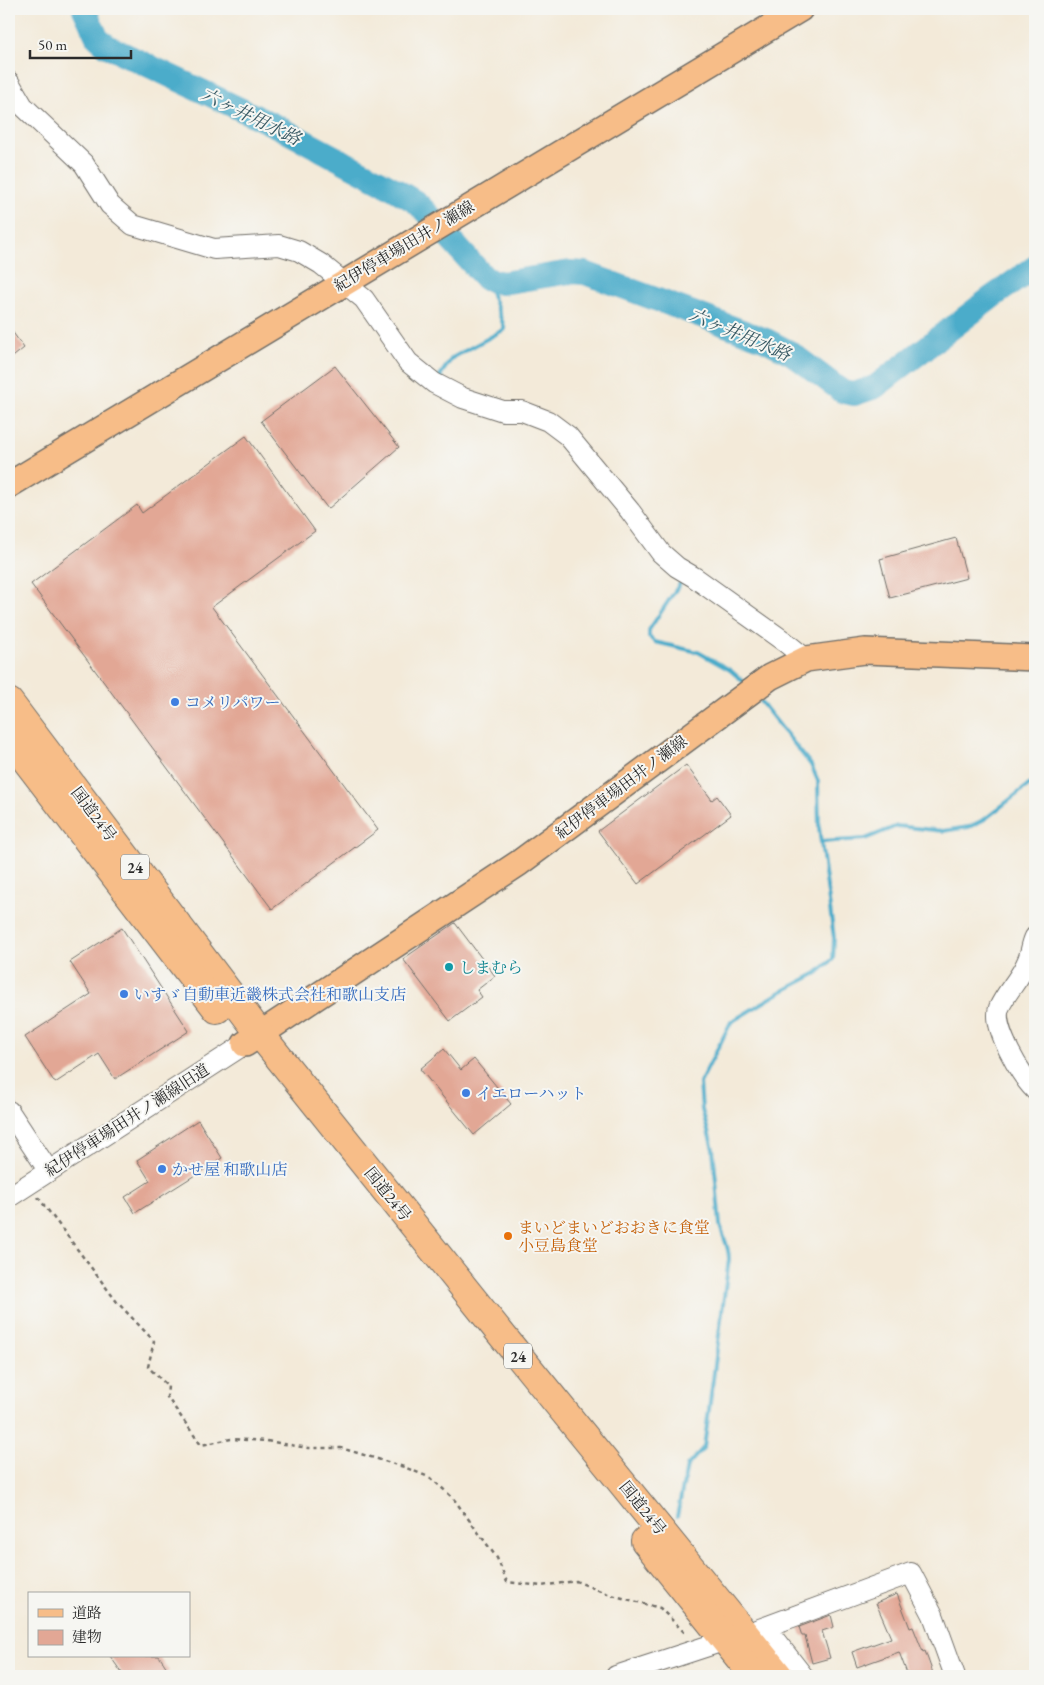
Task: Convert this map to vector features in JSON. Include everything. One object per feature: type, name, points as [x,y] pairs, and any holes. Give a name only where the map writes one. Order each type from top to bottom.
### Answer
[{"type":"highway","name":"国道24号","points":[[9,702],[252,1039]]},
{"type":"highway","name":"国道24号","points":[[9,738],[252,1039],[743,1635],[779,1676]]},
{"type":"highway","name":"国道24号","points":[[743,1635],[754,1676]]},
{"type":"main road","name":"紀伊停車場田井ノ瀬線","points":[[9,485],[800,9]]},
{"type":"main road","name":"紀伊停車場田井ノ瀬線","points":[[252,1039],[519,863],[770,677],[806,659],[865,651],[1035,658]]},
{"type":"street","points":[[9,82],[23,106],[84,164],[110,204],[133,224],[214,249],[279,245],[299,251],[321,264],[364,300],[408,362],[434,383],[463,398],[503,411],[522,411],[548,421],[568,436],[630,511],[661,553],[677,567],[777,636],[806,659]]},
{"type":"street","points":[[1035,937],[1027,962],[999,1010],[999,1024],[1011,1055],[1025,1080],[1035,1090]]},
{"type":"street","name":"紀伊停車場田井ノ瀬線旧道","points":[[9,1197],[252,1039]]},
{"type":"street","points":[[9,1111],[48,1170]]},
{"type":"street","points":[[616,1676],[743,1635],[911,1573],[933,1615],[955,1676]]},
{"type":"street","points":[[743,1635],[771,1636],[803,1676]]},
{"type":"path","points":[[27,1185],[44,1202],[76,1249],[117,1302],[154,1342],[148,1367],[168,1386],[167,1397],[201,1445],[231,1439],[267,1441],[308,1448],[341,1448],[404,1467],[430,1478],[453,1498],[497,1558],[506,1582],[541,1586],[576,1581],[608,1594],[660,1608],[700,1649]]},
{"type":"building","points":[[9,327],[24,348],[9,360]]},
{"type":"building","points":[[335,366],[399,447],[328,509],[261,421]]},
{"type":"building","points":[[246,436],[315,531],[212,607],[378,830],[272,909],[31,584],[137,505],[142,513]]},
{"type":"building","points":[[956,538],[967,578],[890,598],[880,559]]},
{"type":"building","points":[[686,765],[712,800],[717,796],[731,815],[638,884],[598,831]]},
{"type":"building","name":"しまむら","points":[[455,923],[495,976],[477,990],[482,997],[450,1021],[403,959]]},
{"type":"building","points":[[122,928],[189,1031],[115,1079],[99,1054],[55,1083],[25,1037],[91,994],[70,962]]},
{"type":"building","points":[[444,1049],[461,1070],[474,1059],[511,1104],[474,1135],[420,1069]]},
{"type":"building","points":[[198,1120],[222,1158],[135,1213],[125,1197],[150,1181],[137,1160]]},
{"type":"building","points":[[897,1594],[910,1628],[913,1627],[923,1652],[925,1651],[934,1676],[908,1676],[899,1652],[857,1667],[852,1652],[891,1638],[876,1603]]},
{"type":"building","points":[[831,1615],[834,1627],[822,1631],[830,1658],[812,1663],[805,1636],[802,1636],[799,1627]]},
{"type":"building","points":[[111,1658],[160,1658],[169,1671],[162,1676],[124,1676]]},
{"type":"waterway","name":"六ヶ井用水路","points":[[84,9],[97,37],[107,46],[278,127],[389,186],[416,202],[429,215]]},
{"type":"waterway","name":"六ヶ井用水路","points":[[449,238],[486,279],[502,283],[570,272],[585,273],[766,340],[791,353],[843,392],[854,394],[875,387],[992,297],[1035,267]]},
{"type":"waterway","points":[[442,378],[439,377],[452,358],[505,329],[486,279]]},
{"type":"waterway","points":[[683,579],[649,630],[649,637],[655,642],[698,652],[730,670],[745,683]]},
{"type":"waterway","points":[[677,1516],[687,1466],[704,1447],[729,1259],[720,1225],[713,1149],[702,1110],[700,1083],[731,1022],[817,973],[833,959],[834,938],[819,828],[818,781],[811,765],[761,702]]},
{"type":"waterway","points":[[821,842],[865,839],[897,826],[943,831],[969,827],[985,819],[1035,780]]},
{"type":"place","name":"コメリパワー","points":[[175,702]]},
{"type":"place","name":"しまむら","points":[[449,967]]},
{"type":"place","name":"いすゞ自動車近畿株式会社和歌山支店","points":[[124,994]]},
{"type":"place","name":"イエローハット","points":[[466,1093]]},
{"type":"place","name":"かせ屋 和歌山店","points":[[162,1169]]},
{"type":"place","name":"まいどまいどおおきに食堂 小豆島食堂","points":[[508,1236]]}]
